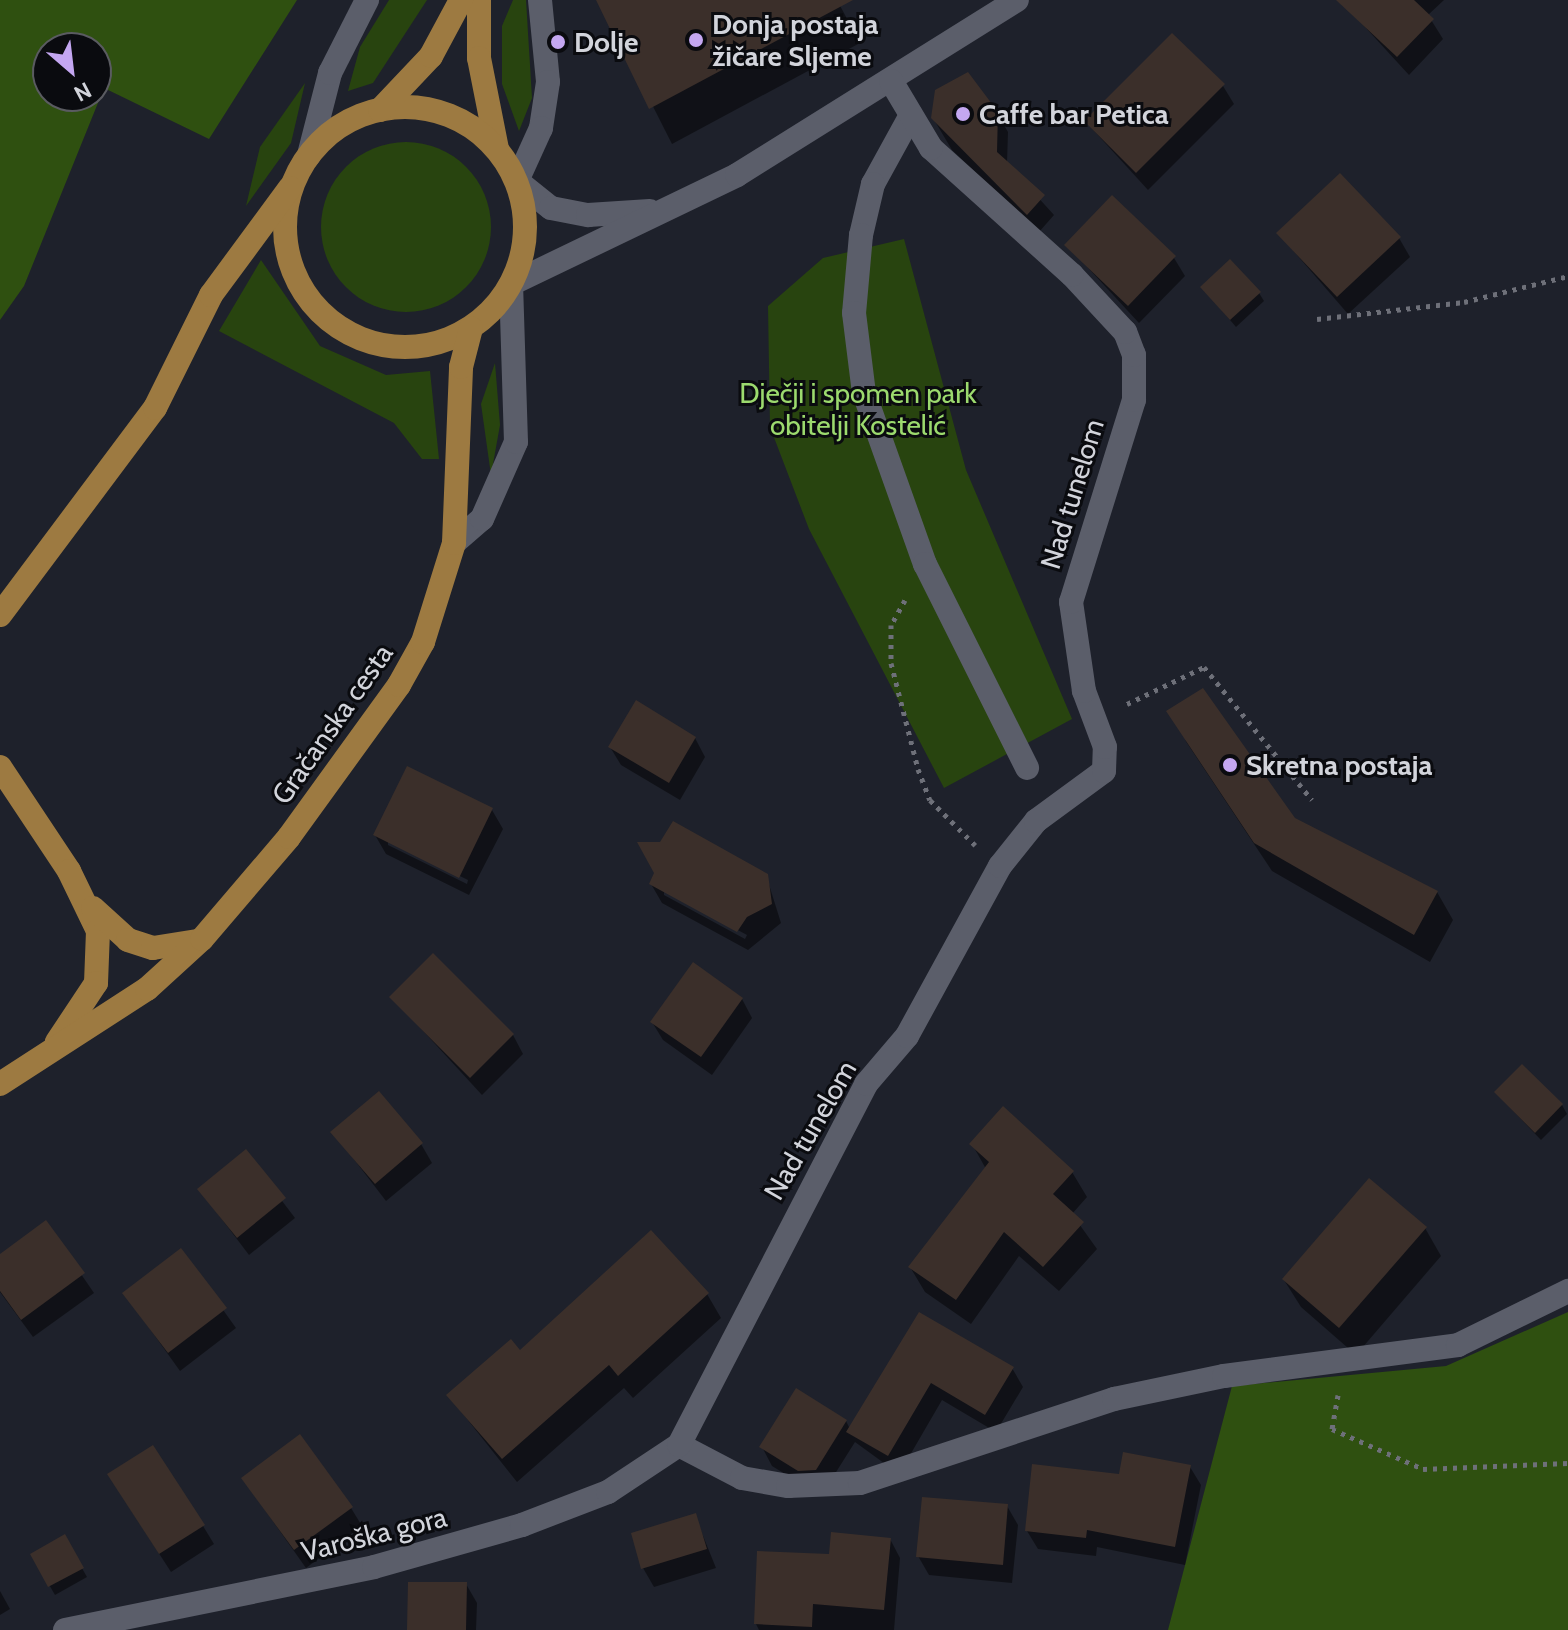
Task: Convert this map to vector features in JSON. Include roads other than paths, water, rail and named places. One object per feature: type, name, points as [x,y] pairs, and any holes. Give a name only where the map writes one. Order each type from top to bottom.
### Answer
[{"type":"main road","points":[[0,615],[155,408],[211,295],[294,183],[309,155],[340,128],[380,110],[431,56],[461,0]]},
{"type":"main road","points":[[479,0],[479,58],[497,149]]},
{"type":"main road","points":[[294,183],[288,251],[297,280],[330,322],[394,347],[446,341],[471,328],[511,284],[524,246],[517,181],[497,149],[461,120],[425,109],[380,110]]},
{"type":"main road","name":"Gračanska cesta","points":[[0,1084],[147,989],[202,939],[289,837],[399,685],[423,642],[454,543],[461,367],[471,328]]},
{"type":"main road","name":"Gračanska cesta","points":[[0,767],[86,900],[98,931],[96,983],[51,1050]]},
{"type":"main road","points":[[86,900],[128,940],[153,948],[202,939]]},
{"type":"street","points":[[309,155],[334,61],[367,0]]},
{"type":"street","points":[[540,0],[548,82],[541,128],[517,181],[551,208],[588,215],[669,208]]},
{"type":"street","points":[[454,543],[482,519],[516,442],[511,284],[669,208],[891,81],[1017,0]]},
{"type":"street","name":"Nad tunelom","points":[[679,1445],[866,1084],[907,1036],[1000,866],[1036,821],[1104,771],[1105,747],[1093,718],[1071,602],[1134,400],[1134,355],[1105,309],[963,182],[911,115],[891,81]]},
{"type":"street","points":[[911,115],[873,184],[854,313],[864,393],[925,564],[1027,768]]},
{"type":"street","points":[[679,1445],[742,1478],[788,1486],[860,1483],[1114,1399],[1458,1345],[1568,1291]]},
{"type":"street","name":"Varoška gora","points":[[65,1630],[374,1567],[522,1525],[608,1492],[679,1445]]},
{"type":"place","name":"Donja postaja žičare Sljeme","points":[[696,40]]},
{"type":"place","name":"Dolje","points":[[558,42]]},
{"type":"place","name":"Caffe bar Petica","points":[[963,114]]},
{"type":"place","name":"Skretna postaja","points":[[1230,765]]},
{"type":"park label","name":"Dječji i spomen park obitelji Kostelić","points":[[858,409]]}]
